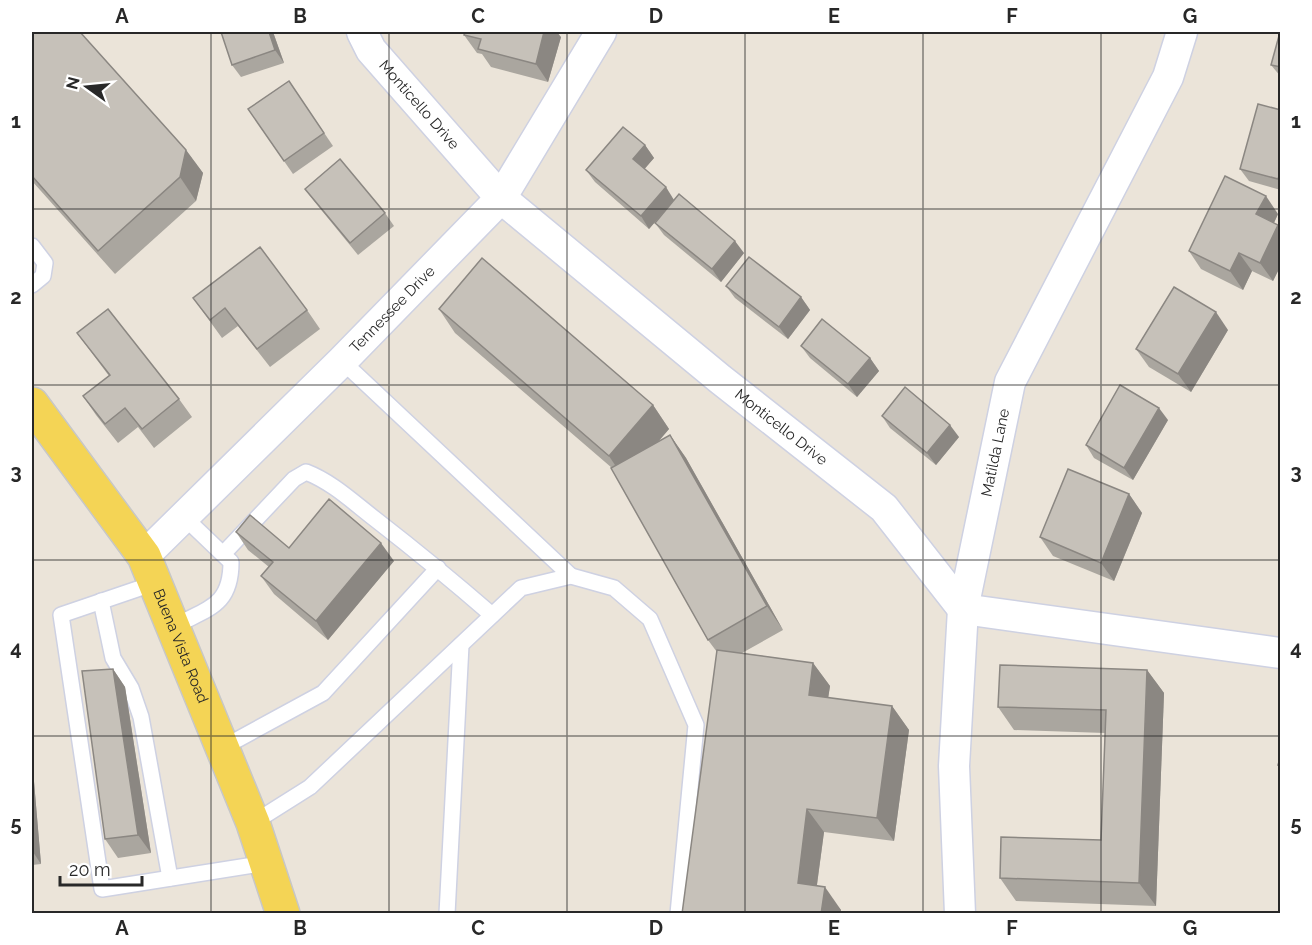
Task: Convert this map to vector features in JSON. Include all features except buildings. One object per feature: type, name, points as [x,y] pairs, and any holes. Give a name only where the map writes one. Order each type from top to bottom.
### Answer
[{"type":"main road","name":"Buena Vista Road","points":[[32,404],[150,570],[253,823],[283,914]]},
{"type":"street","name":"Monticello Drive","points":[[362,32],[371,50],[501,198],[720,379],[885,508],[963,609]]},
{"type":"street","name":"Tennessee Drive","points":[[150,570],[184,517],[342,361],[501,198],[601,32]]},
{"type":"street","name":"Matilda Lane","points":[[960,914],[954,766],[963,609],[1010,382],[1168,77],[1182,32]]},
{"type":"street","points":[[963,609],[1281,653]]},
{"type":"lane","points":[[32,246],[45,263],[44,276],[32,285]]},
{"type":"lane","points":[[342,361],[571,576],[614,588],[650,620],[696,725],[678,914]]},
{"type":"lane","points":[[224,553],[278,494],[294,479],[306,472],[319,477],[349,498],[438,568],[492,615]]},
{"type":"lane","points":[[173,627],[223,599],[231,583],[231,562],[184,517]]},
{"type":"lane","points":[[222,748],[323,693],[438,568]]},
{"type":"lane","points":[[150,570],[101,601],[60,615],[84,737],[91,785],[92,825],[102,889],[266,863]]},
{"type":"lane","points":[[253,823],[310,788],[521,588],[571,576]]},
{"type":"lane","points":[[101,601],[113,658],[131,688],[152,814],[170,878]]},
{"type":"lane","points":[[447,914],[461,645]]},
{"type":"lane","points":[[92,825],[113,822]]}]
